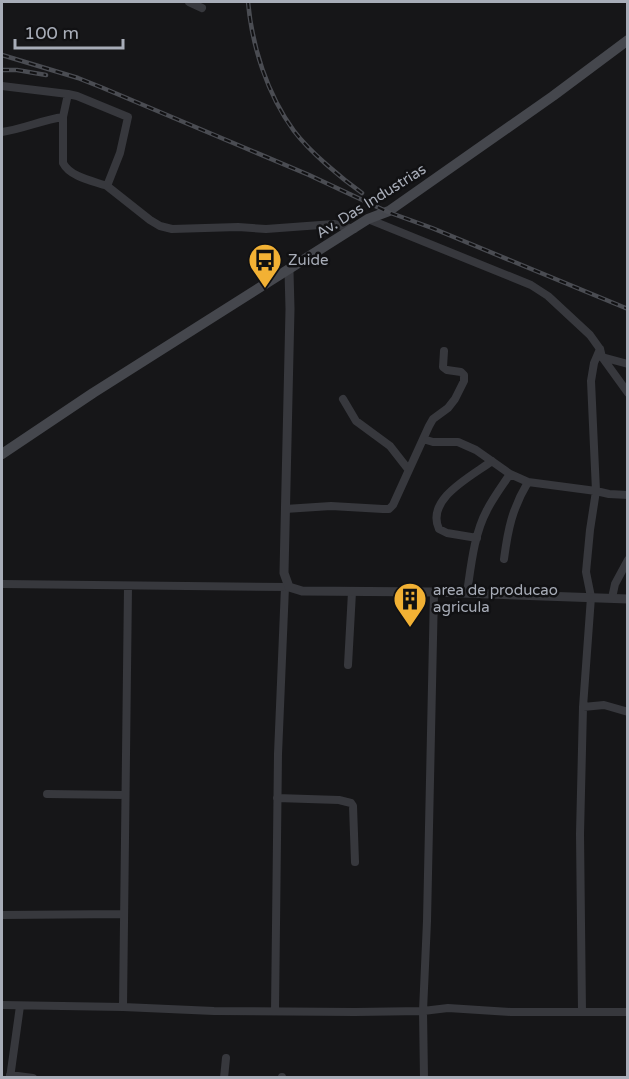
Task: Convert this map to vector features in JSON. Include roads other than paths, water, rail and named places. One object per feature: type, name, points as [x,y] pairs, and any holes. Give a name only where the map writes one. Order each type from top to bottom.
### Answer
[{"type":"main road","name":"Av. Das Industrias","points":[[2,454],[93,393],[368,219],[389,211],[553,96],[627,40]]},
{"type":"street","points":[[189,2],[202,8]]},
{"type":"street","points":[[2,86],[77,96],[128,117],[120,153],[107,186]]},
{"type":"street","points":[[68,94],[63,117],[63,163],[66,168],[107,186],[160,226],[172,229],[238,227],[286,229],[334,224],[354,229]]},
{"type":"street","points":[[2,132],[63,117]]},
{"type":"street","points":[[368,219],[531,285],[548,296],[590,334],[627,393]]},
{"type":"street","points":[[275,1011],[277,798],[287,587],[284,573],[289,271]]},
{"type":"street","points":[[285,509],[331,506],[388,509],[396,500],[408,469],[433,419],[448,408],[455,399],[465,377],[461,372],[447,370],[443,367],[444,351]]},
{"type":"street","points":[[601,353],[627,364]]},
{"type":"street","points":[[582,1012],[580,834],[583,707],[591,597],[586,572],[596,491],[591,381],[594,363],[601,353]]},
{"type":"street","points":[[343,399],[356,421],[390,446],[408,469]]},
{"type":"street","points":[[423,440],[458,442],[510,474],[528,482],[627,495]]},
{"type":"street","points":[[477,538],[447,533],[439,529],[436,524],[438,508],[448,493],[492,461]]},
{"type":"street","points":[[467,593],[477,538],[486,511],[510,474]]},
{"type":"street","points":[[504,559],[510,520],[528,482]]},
{"type":"street","points":[[612,598],[615,584],[627,560]]},
{"type":"street","points":[[2,585],[287,587],[302,591],[434,592],[627,599]]},
{"type":"street","points":[[123,1007],[128,586]]},
{"type":"street","points":[[348,665],[352,592]]},
{"type":"street","points":[[424,1077],[423,1011],[434,592]]},
{"type":"street","points":[[583,707],[604,705],[627,712]]},
{"type":"street","points":[[47,794],[125,795]]},
{"type":"street","points":[[277,798],[339,800],[351,803],[355,862]]},
{"type":"street","points":[[2,915],[124,914]]},
{"type":"street","points":[[2,1005],[214,1011],[355,1012],[423,1011],[448,1008],[511,1012],[627,1012]]},
{"type":"street","points":[[20,1006],[10,1076],[33,1077]]},
{"type":"street","points":[[224,1077],[226,1058]]},
{"type":"railway","points":[[248,2],[253,36],[262,69],[284,117],[308,147],[362,193]]},
{"type":"railway","points":[[2,55],[103,88],[309,175],[388,212],[628,309]]},
{"type":"railway","points":[[2,70],[46,75]]},
{"type":"place","name":"Zuide","points":[[265,289]]},
{"type":"place","name":"area de producao agricula","points":[[410,628]]}]
